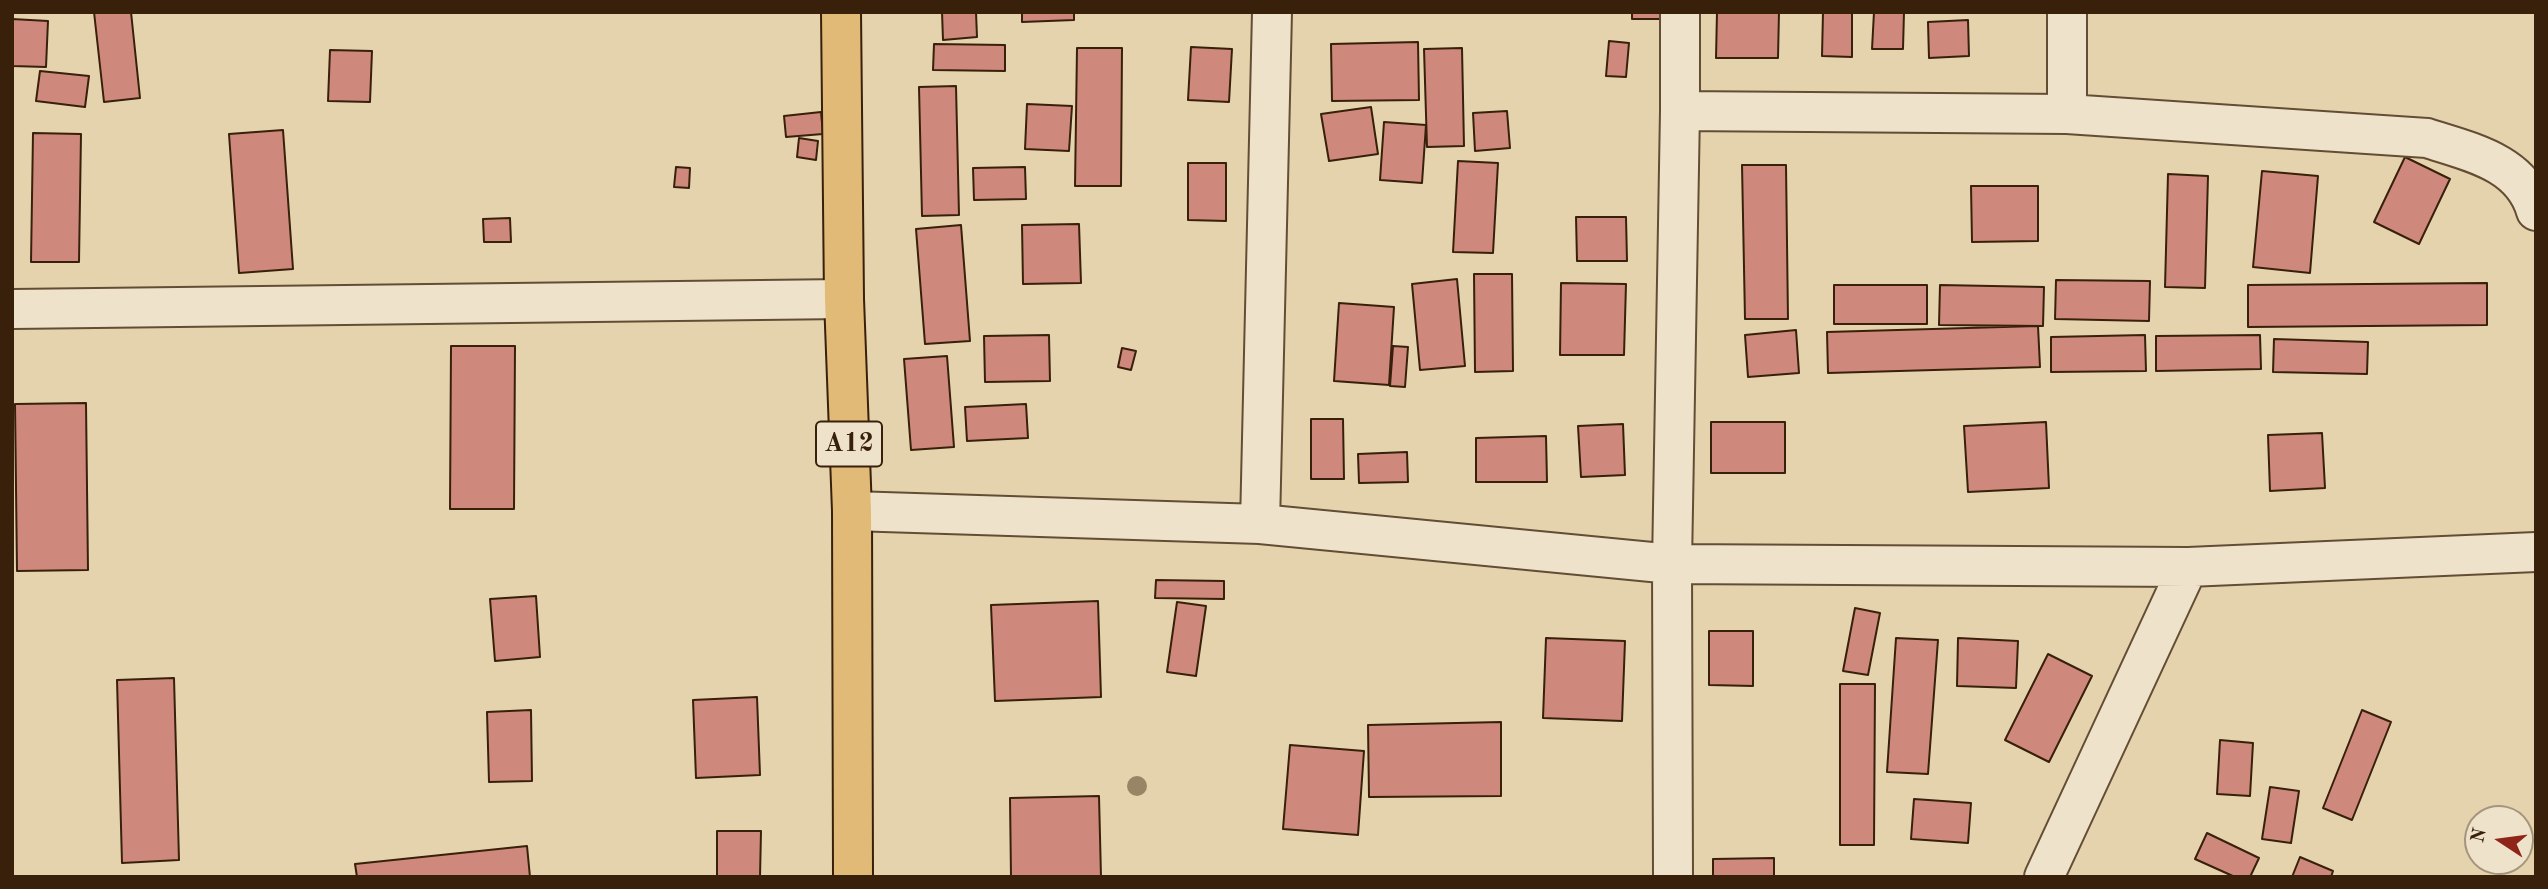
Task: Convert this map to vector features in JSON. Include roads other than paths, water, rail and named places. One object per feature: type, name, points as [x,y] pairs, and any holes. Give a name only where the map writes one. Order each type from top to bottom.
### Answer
[{"type":"main road","name":"A12","points":[[841,12],[844,299],[852,511],[853,877]]},
{"type":"street","points":[[1260,524],[1272,12]]},
{"type":"street","points":[[1673,877],[1672,564],[1680,12]]},
{"type":"street","points":[[2067,12],[2067,114]]},
{"type":"street","points":[[1680,110],[2067,114],[2427,138],[2483,157],[2517,177],[2531,194],[2536,211]]},
{"type":"street","points":[[12,309],[844,299]]},
{"type":"street","points":[[852,511],[1260,524],[1672,564],[2188,567],[2536,552]]},
{"type":"street","points":[[2044,877],[2188,567]]}]
